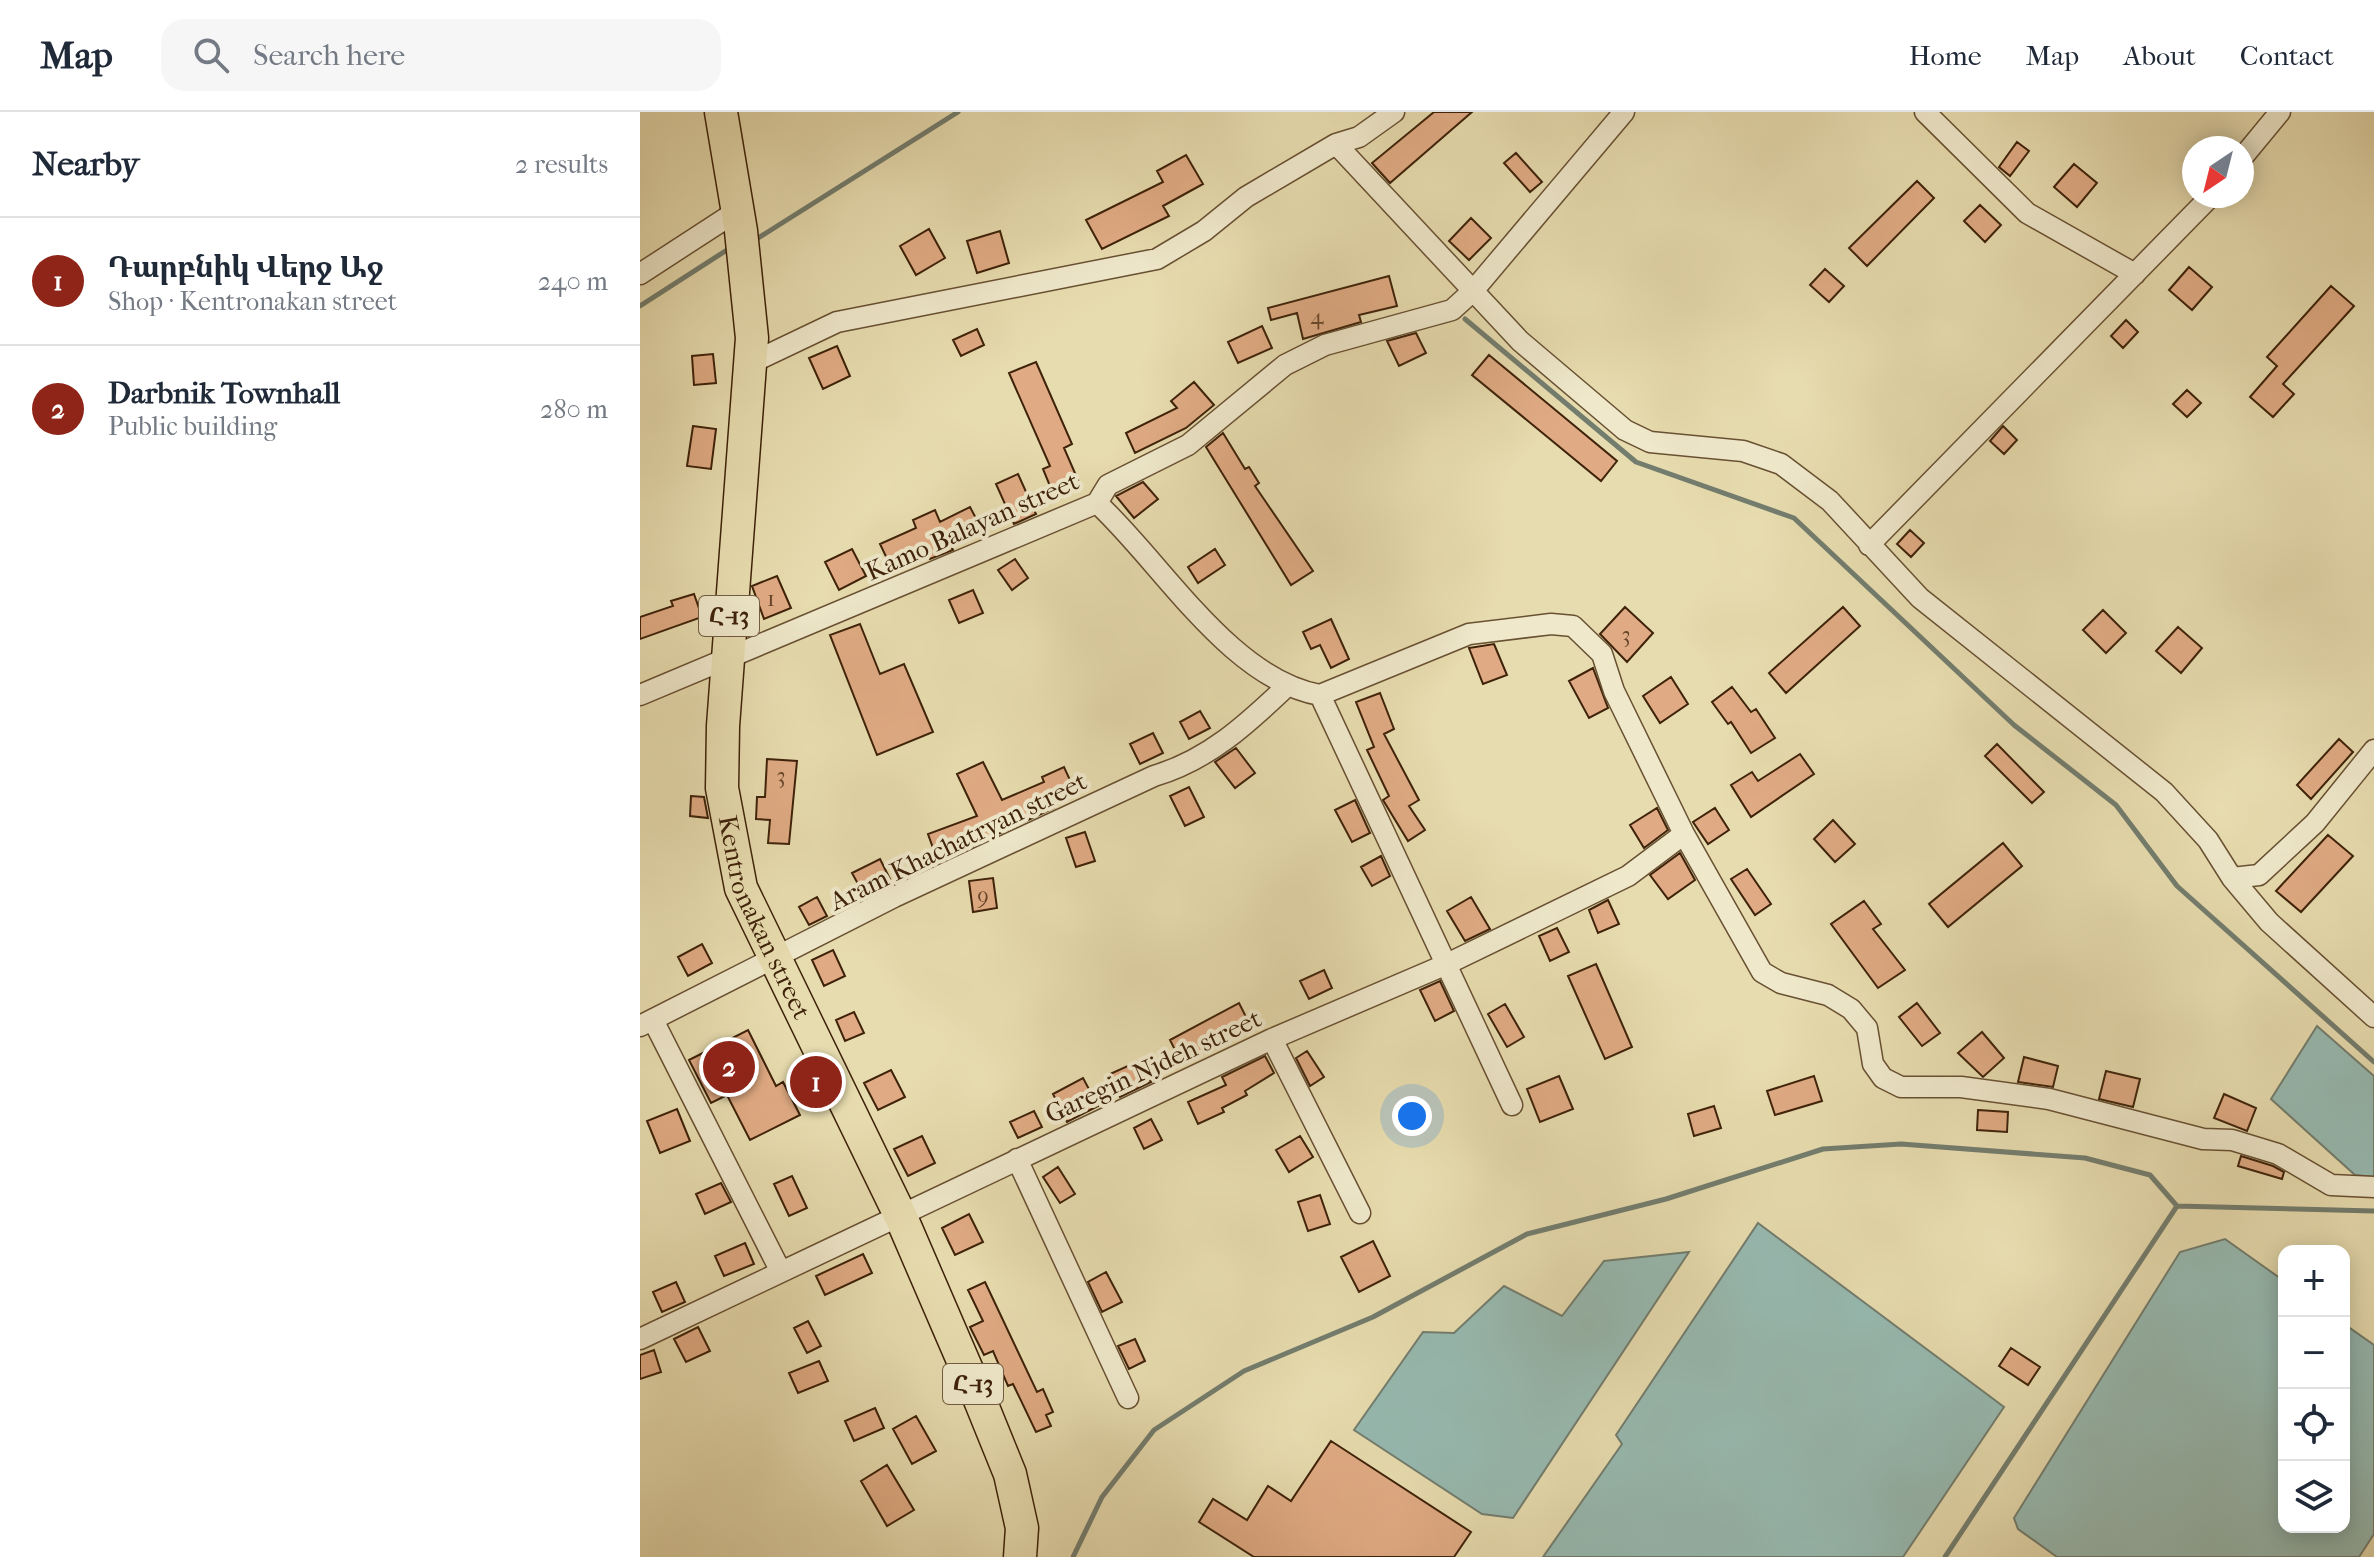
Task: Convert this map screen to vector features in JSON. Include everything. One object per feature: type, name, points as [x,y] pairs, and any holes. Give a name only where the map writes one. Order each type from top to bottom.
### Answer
[{"type":"main road","name":"Հ-13","points":[[721,112],[739,221]]},
{"type":"main road","name":"Kentronakan street","points":[[739,221],[751,363],[726,661],[722,788],[726,818],[741,888],[901,1217],[1010,1474],[1022,1528],[1020,1557]]},
{"type":"street","points":[[751,363],[837,322],[1157,259],[1204,231],[1246,197],[1336,144],[1359,137],[1394,112]]},
{"type":"street","name":"Kamo Balayan street","points":[[640,695],[1097,503],[1108,485],[1188,445],[1285,365],[1325,345],[1452,310],[1473,291],[1624,112]]},
{"type":"street","points":[[1925,112],[2027,213],[2135,274]]},
{"type":"street","points":[[2254,143],[2280,112]]},
{"type":"street","points":[[1336,144],[1520,341],[1625,430],[1650,442],[1743,451],[1781,464],[1830,501],[1920,598],[2164,792],[2208,840],[2232,878],[2269,922],[2374,1017]]},
{"type":"street","points":[[1869,545],[2199,208]]},
{"type":"street","points":[[640,274],[739,221]]},
{"type":"street","points":[[1097,503],[1130,534],[1215,632],[1246,660],[1286,687],[1320,695],[1469,634],[1551,624],[1573,626],[1602,654],[1614,691],[1684,834],[1762,972],[1781,983],[1828,995],[1851,1009],[1867,1028],[1873,1064],[1883,1078],[1901,1087],[1961,1087],[2049,1099],[2203,1139],[2232,1140],[2278,1154],[2331,1185],[2374,1187]]},
{"type":"street","name":"Aram Khachatryan street","points":[[647,1023],[908,891],[1154,776],[1188,766],[1237,731],[1286,687]]},
{"type":"street","points":[[1320,695],[1512,1105]]},
{"type":"street","points":[[2232,878],[2259,875],[2315,823],[2374,750]]},
{"type":"street","name":"Garegin Njdeh street","points":[[640,1339],[1272,1039],[1447,964],[1628,876],[1684,834]]},
{"type":"street","points":[[647,1023],[781,1272]]},
{"type":"street","points":[[1272,1039],[1360,1213]]},
{"type":"street","points":[[1017,1159],[1128,1398]]},
{"type":"water","points":[[2317,1026],[2374,1076],[2374,1177],[2355,1175],[2271,1099]]},
{"type":"water","points":[[1758,1223],[2004,1407],[1903,1557],[1543,1557],[1622,1444],[1616,1435]]},
{"type":"water","points":[[2225,1239],[2278,1277],[2278,1533],[2350,1533],[2350,1328],[2374,1345],[2374,1534],[2359,1557],[2057,1557],[2018,1529],[2014,1518],[2180,1252]]},
{"type":"water","points":[[1689,1252],[1513,1518],[1482,1514],[1354,1430],[1423,1332],[1454,1333],[1504,1286],[1562,1316],[1604,1261]]},
{"type":"building","points":[[1434,112],[1472,112],[1390,183],[1372,163]]},
{"type":"building","points":[[2017,142],[2029,151],[2010,176],[1999,167]]},
{"type":"building","points":[[1516,153],[1542,182],[1530,192],[1504,163]]},
{"type":"building","points":[[1186,155],[1203,184],[1163,206],[1169,216],[1102,249],[1086,220],[1163,182],[1157,171]]},
{"type":"building","points":[[2074,164],[2097,183],[2077,207],[2054,187]]},
{"type":"building","points":[[1917,181],[1934,198],[1867,266],[1849,248]]},
{"type":"building","points":[[1980,205],[2001,225],[1985,242],[1964,221]]},
{"type":"building","points":[[1471,218],[1491,238],[1469,260],[1449,241]]},
{"type":"building","points":[[929,229],[945,258],[916,275],[900,246]]},
{"type":"building","points":[[1000,231],[1009,263],[977,273],[967,241]]},
{"type":"building","points":[[2189,267],[2212,287],[2192,310],[2169,290]]},
{"type":"building","points":[[1825,269],[1844,286],[1829,302],[1810,285]]},
{"type":"building","points":[[1389,276],[1397,306],[1359,315],[1361,322],[1303,339],[1297,313],[1271,320],[1268,308]]},
{"type":"building","points":[[2331,286],[2354,306],[2283,384],[2294,394],[2273,417],[2250,397],[2277,366],[2267,357]]},
{"type":"building","points":[[2126,320],[2138,332],[2123,348],[2111,336]]},
{"type":"building","points":[[1262,326],[1272,348],[1238,363],[1228,342]]},
{"type":"building","points":[[977,329],[984,345],[961,356],[953,340]]},
{"type":"building","points":[[1416,333],[1426,353],[1399,366],[1387,341]]},
{"type":"building","points":[[837,346],[850,376],[823,389],[809,358]]},
{"type":"building","points":[[713,354],[716,383],[694,385],[692,356]]},
{"type":"building","points":[[1489,355],[1617,461],[1601,481],[1472,375]]},
{"type":"building","points":[[1036,362],[1072,444],[1064,448],[1078,480],[1052,491],[1043,469],[1050,466],[1009,373]]},
{"type":"building","points":[[1194,382],[1214,405],[1186,428],[1135,453],[1126,433],[1177,408],[1171,401]]},
{"type":"building","points":[[2187,390],[2201,403],[2187,417],[2173,404]]},
{"type":"building","points":[[693,426],[716,429],[711,469],[687,466]]},
{"type":"building","points":[[2003,426],[2017,440],[2004,454],[1990,441]]},
{"type":"building","points":[[1223,433],[1245,469],[1249,467],[1259,483],[1255,486],[1313,571],[1291,585],[1206,447]]},
{"type":"building","points":[[1018,474],[1036,514],[1014,524],[996,484]]},
{"type":"building","points":[[1143,482],[1158,499],[1134,518],[1116,496]]},
{"type":"building","points":[[970,507],[980,526],[949,542],[953,550],[930,559],[926,548],[890,565],[880,544],[916,528],[913,520],[935,510],[940,522]]},
{"type":"building","points":[[1910,530],[1924,543],[1911,557],[1897,544]]},
{"type":"building","points":[[852,549],[866,576],[839,590],[825,562]]},
{"type":"building","points":[[1215,549],[1225,565],[1198,583],[1188,567]]},
{"type":"building","points":[[1015,559],[1028,578],[1012,590],[998,570]]},
{"type":"building","points":[[777,576],[791,608],[764,619],[752,586]]},
{"type":"building","points":[[973,590],[983,613],[959,623],[949,600]]},
{"type":"building","points":[[694,594],[702,617],[640,639],[640,617],[673,606],[671,601]]},
{"type":"building","points":[[1625,607],[1653,633],[1627,662],[1600,634]]},
{"type":"building","points":[[1843,607],[1860,626],[1786,693],[1769,673]]},
{"type":"building","points":[[2103,610],[2126,633],[2106,653],[2083,630]]},
{"type":"building","points":[[1331,619],[1349,659],[1331,668],[1320,645],[1311,649],[1303,632]]},
{"type":"building","points":[[860,624],[880,674],[904,664],[933,732],[877,755],[830,635]]},
{"type":"building","points":[[2178,627],[2202,648],[2181,673],[2156,651]]},
{"type":"building","points":[[1494,644],[1507,675],[1483,684],[1469,648]]},
{"type":"building","points":[[1593,668],[1608,708],[1589,718],[1569,681]]},
{"type":"building","points":[[1671,677],[1688,704],[1660,723],[1643,696]]},
{"type":"building","points":[[1732,687],[1751,712],[1756,709],[1775,738],[1751,753],[1731,722],[1728,724],[1712,702]]},
{"type":"building","points":[[1380,693],[1394,729],[1384,734],[1419,800],[1409,806],[1425,830],[1408,841],[1383,800],[1389,796],[1367,750],[1374,747],[1356,702]]},
{"type":"building","points":[[1200,711],[1210,728],[1189,739],[1180,722]]},
{"type":"building","points":[[1153,733],[1163,753],[1140,764],[1130,744]]},
{"type":"building","points":[[2339,739],[2353,752],[2311,799],[2297,785]]},
{"type":"building","points":[[1997,744],[2044,792],[2032,803],[1985,756]]},
{"type":"building","points":[[1236,748],[1255,773],[1235,788],[1215,762]]},
{"type":"building","points":[[1800,754],[1814,774],[1751,817],[1731,785],[1752,772],[1758,781]]},
{"type":"building","points":[[767,759],[797,761],[789,844],[768,843],[770,820],[756,819],[757,797],[765,797]]},
{"type":"building","points":[[983,762],[1002,800],[1044,782],[1042,777],[1064,767],[1075,791],[1051,802],[1054,808],[938,862],[928,834],[977,816],[957,774]]},
{"type":"building","points":[[1189,787],[1204,817],[1185,826],[1170,796]]},
{"type":"building","points":[[691,796],[704,797],[708,818],[690,816]]},
{"type":"building","points":[[1355,800],[1370,833],[1352,842],[1335,810]]},
{"type":"building","points":[[1657,808],[1668,830],[1644,848],[1630,825]]},
{"type":"building","points":[[1715,808],[1729,830],[1708,844],[1693,822]]},
{"type":"building","points":[[1833,820],[1855,844],[1835,862],[1814,839]]},
{"type":"building","points":[[1085,832],[1095,861],[1076,867],[1066,838]]},
{"type":"building","points":[[2328,835],[2353,856],[2301,912],[2276,891]]},
{"type":"building","points":[[2003,843],[2022,866],[1948,927],[1929,904]]},
{"type":"building","points":[[1680,853],[1695,880],[1668,899],[1650,875]]},
{"type":"building","points":[[1381,856],[1390,876],[1372,886],[1361,867]]},
{"type":"building","points":[[880,859],[891,881],[864,895],[852,873]]},
{"type":"building","points":[[1747,869],[1771,904],[1755,915],[1731,879]]},
{"type":"building","points":[[993,878],[997,908],[973,912],[969,881]]},
{"type":"building","points":[[817,897],[827,916],[809,925],[799,907]]},
{"type":"building","points":[[1471,897],[1490,929],[1465,941],[1447,911]]},
{"type":"building","points":[[1608,900],[1619,924],[1598,933],[1589,910]]},
{"type":"building","points":[[1864,901],[1881,924],[1873,929],[1905,970],[1878,988],[1831,924]]},
{"type":"building","points":[[1557,928],[1569,952],[1550,961],[1539,936]]},
{"type":"building","points":[[702,944],[712,963],[688,976],[678,957]]},
{"type":"building","points":[[833,950],[845,976],[824,986],[812,960]]},
{"type":"building","points":[[1596,964],[1632,1047],[1605,1059],[1568,976]]},
{"type":"building","points":[[1324,970],[1332,988],[1309,999],[1300,981]]},
{"type":"building","points":[[1440,981],[1454,1011],[1435,1021],[1420,990]]},
{"type":"building","points":[[1239,1003],[1251,1027],[1182,1064],[1170,1040]]},
{"type":"building","points":[[1917,1003],[1940,1033],[1922,1046],[1899,1017]]},
{"type":"building","points":[[1505,1004],[1524,1037],[1507,1047],[1488,1014]]},
{"type":"building","points":[[854,1012],[864,1033],[845,1041],[836,1020]]},
{"type":"building","points":[[748,1030],[776,1086],[783,1082],[800,1115],[750,1140],[727,1095],[711,1103],[689,1060]]},
{"type":"building","points":[[1982,1032],[2004,1058],[1983,1077],[1958,1053]]},
{"type":"building","points":[[1307,1051],[1324,1077],[1310,1086],[1296,1058]]},
{"type":"building","points":[[1265,1056],[1274,1073],[1245,1091],[1247,1095],[1222,1108],[1224,1112],[1198,1124],[1188,1102],[1226,1085],[1222,1077]]},
{"type":"building","points":[[2024,1057],[2058,1066],[2053,1087],[2018,1082]]},
{"type":"building","points":[[1141,1060],[1151,1082],[1120,1097],[1110,1074]]},
{"type":"building","points":[[891,1070],[905,1097],[878,1110],[864,1083]]},
{"type":"building","points":[[2106,1071],[2140,1079],[2133,1107],[2099,1099]]},
{"type":"building","points":[[1559,1076],[1573,1109],[1540,1122],[1527,1089]]},
{"type":"building","points":[[1814,1076],[1822,1101],[1775,1115],[1767,1091]]},
{"type":"building","points":[[1083,1078],[1098,1106],[1067,1122],[1053,1094]]},
{"type":"building","points":[[2224,1094],[2256,1108],[2247,1131],[2214,1118]]},
{"type":"building","points":[[1714,1106],[1721,1128],[1694,1136],[1688,1114]]},
{"type":"building","points":[[677,1109],[690,1141],[660,1153],[647,1121]]},
{"type":"building","points":[[1978,1110],[2008,1112],[2007,1132],[1977,1130]]},
{"type":"building","points":[[1034,1111],[1042,1127],[1018,1138],[1010,1122]]},
{"type":"building","points":[[1151,1119],[1162,1140],[1144,1149],[1134,1128]]},
{"type":"building","points":[[922,1136],[935,1163],[908,1176],[894,1149]]},
{"type":"building","points":[[1300,1136],[1313,1157],[1289,1172],[1276,1150]]},
{"type":"building","points":[[2241,1156],[2284,1172],[2282,1179],[2238,1166]]},
{"type":"building","points":[[1058,1167],[1075,1194],[1060,1203],[1043,1177]]},
{"type":"building","points":[[792,1176],[807,1208],[789,1216],[774,1184]]},
{"type":"building","points":[[721,1183],[731,1202],[705,1214],[696,1194]]},
{"type":"building","points":[[1320,1195],[1330,1224],[1308,1231],[1298,1202]]},
{"type":"building","points":[[969,1214],[983,1242],[955,1255],[942,1228]]},
{"type":"building","points":[[1373,1241],[1390,1276],[1359,1292],[1341,1257]]},
{"type":"building","points":[[745,1243],[754,1264],[724,1276],[715,1256]]},
{"type":"building","points":[[863,1254],[872,1273],[825,1295],[816,1276]]},
{"type":"building","points":[[1106,1272],[1122,1302],[1102,1312],[1088,1282]]},
{"type":"building","points":[[676,1282],[685,1302],[662,1312],[653,1292]]},
{"type":"building","points":[[985,1282],[1037,1392],[1043,1389],[1053,1412],[1046,1415],[1051,1426],[1036,1432],[1013,1384],[1008,1386],[993,1351],[984,1355],[970,1327],[983,1321],[968,1290]]},
{"type":"building","points":[[808,1321],[821,1346],[807,1353],[794,1328]]},
{"type":"building","points":[[698,1327],[710,1351],[686,1362],[674,1339]]},
{"type":"building","points":[[1135,1339],[1145,1361],[1129,1369],[1118,1346]]},
{"type":"building","points":[[2011,1348],[2040,1367],[2028,1385],[1999,1366]]},
{"type":"building","points":[[654,1350],[661,1372],[640,1379],[640,1355]]},
{"type":"building","points":[[819,1361],[828,1381],[798,1393],[789,1373]]},
{"type":"building","points":[[875,1408],[884,1428],[854,1441],[845,1421]]},
{"type":"building","points":[[916,1416],[936,1451],[912,1464],[893,1429]]},
{"type":"building","points":[[1331,1441],[1471,1532],[1454,1557],[1254,1557],[1199,1522],[1213,1499],[1247,1520],[1268,1486],[1291,1501]]},
{"type":"building","points":[[887,1465],[914,1510],[887,1526],[861,1481]]},
{"type":"waterway","points":[[755,240],[958,112]]},
{"type":"waterway","points":[[640,306],[730,248]]},
{"type":"waterway","points":[[1465,319],[1636,462],[1794,518],[2014,725],[2116,805],[2177,886],[2374,1062]]},
{"type":"waterway","points":[[1073,1557],[1102,1497],[1154,1430],[1244,1371],[1373,1317],[1527,1234],[1666,1199],[1823,1149],[1901,1144],[2085,1158],[2150,1175],[2177,1206],[2374,1211]]},
{"type":"waterway","points":[[1945,1557],[2177,1206]]},
{"type":"place","name":"Darbnik Townhall","points":[[729,1067]]},
{"type":"place","name":"Դարբնիկ Վերջ Աջ","points":[[816,1082]]}]
